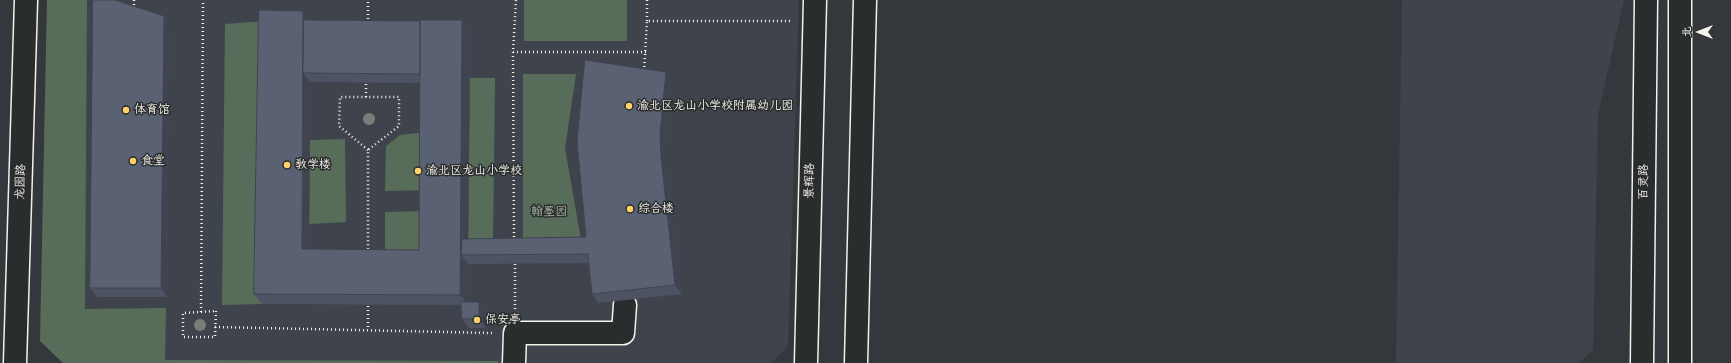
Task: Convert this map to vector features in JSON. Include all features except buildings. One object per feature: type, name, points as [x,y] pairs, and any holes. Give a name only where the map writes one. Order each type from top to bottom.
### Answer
[{"type":"street","name":"龙园路","points":[[15,363],[26,0]]},
{"type":"street","points":[[856,363],[865,0]]},
{"type":"street","name":"百灵路","points":[[1642,363],[1646,0]]},
{"type":"street","points":[[1680,0],[1680,363]]},
{"type":"street","name":"景辉路","points":[[806,363],[815,10]]},
{"type":"street","points":[[514,363],[515,333],[623,333],[625,305]]},
{"type":"path","points":[[134,0],[134,13]]},
{"type":"path","points":[[201,312],[203,0]]},
{"type":"path","points":[[367,30],[368,0]]},
{"type":"path","points":[[514,247],[513,52],[516,0]]},
{"type":"path","points":[[644,77],[647,0]]},
{"type":"path","points":[[647,21],[815,10]]},
{"type":"path","points":[[513,52],[646,52]]},
{"type":"path","points":[[366,75],[366,97]]},
{"type":"path","points":[[340,97],[399,97],[399,126],[368,150],[339,126],[340,97]]},
{"type":"path","points":[[368,150],[368,252]]},
{"type":"path","points":[[216,327],[515,333],[514,255]]},
{"type":"path","points":[[368,299],[368,330]]},
{"type":"path","points":[[216,311],[216,327],[216,337],[183,336],[183,313],[216,311]]},
{"type":"shaded area","name":"渝北区龙山小学校","points":[[47,0],[799,0],[788,346],[771,363],[63,363],[40,341]]},
{"type":"shaded area","points":[[1402,0],[1624,0],[1598,114],[1593,350],[1579,363],[1396,363]]},
{"type":"green space","points":[[47,0],[87,0],[85,309],[166,308],[165,360],[498,361],[498,363],[63,363],[40,341]]},
{"type":"green space","points":[[524,0],[627,0],[627,41],[524,41]]},
{"type":"green space","points":[[266,21],[262,304],[222,305],[225,24]]},
{"type":"green space","name":"翰墨园","points":[[523,74],[576,74],[565,148],[581,240],[523,241]]},
{"type":"green space","points":[[470,78],[495,78],[493,241],[468,241]]},
{"type":"green space","points":[[427,132],[427,190],[385,191],[386,146],[400,135]]},
{"type":"green space","points":[[345,139],[346,222],[309,224],[310,140]]},
{"type":"green space","points":[[427,211],[426,261],[385,260],[385,212]]},
{"type":"place","name":"渝北区龙山小学校附属幼儿园","points":[[629,106]]},
{"type":"place","name":"体育馆","points":[[126,110]]},
{"type":"place","name":"食堂","points":[[133,161]]},
{"type":"place","name":"教学楼","points":[[287,165]]},
{"type":"place","name":"渝北区龙山小学校","points":[[418,171]]},
{"type":"place","name":"综合楼","points":[[630,209]]},
{"type":"place","name":"保安亭","points":[[477,320]]}]
